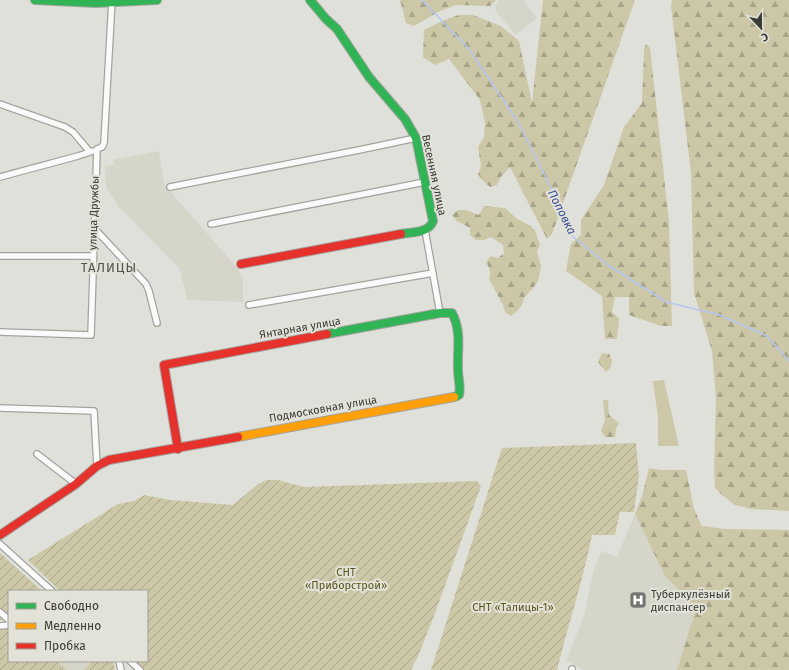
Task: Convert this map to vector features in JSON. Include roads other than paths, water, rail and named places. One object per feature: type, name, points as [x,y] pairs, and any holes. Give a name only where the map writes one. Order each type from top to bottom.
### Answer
[{"type":"street","points":[[35,0],[79,3],[157,0]]},
{"type":"street","name":"Весенняя улица","points":[[310,0],[326,19],[337,29],[370,77],[405,119],[416,138],[433,221],[430,228],[425,230]]},
{"type":"street","points":[[0,177],[90,152],[102,147],[104,143],[112,2]]},
{"type":"street","points":[[0,104],[65,127],[73,132],[90,152]]},
{"type":"street","points":[[170,186],[416,138]]},
{"type":"street","name":"улица Дружбы","points":[[0,332],[91,335],[96,149]]},
{"type":"street","points":[[211,224],[425,182]]},
{"type":"street","points":[[94,228],[146,284],[157,323]]},
{"type":"street","points":[[241,264],[425,230],[440,313]]},
{"type":"street","points":[[0,256],[92,256]]},
{"type":"street","points":[[249,305],[432,273]]},
{"type":"street","name":"Янтарная улица","points":[[178,448],[164,364],[440,313]]},
{"type":"street","name":"Подмосковная улица","points":[[0,535],[76,484],[97,466],[109,460],[455,397],[459,395],[458,368],[460,352],[458,325],[452,313],[440,313]]},
{"type":"street","points":[[0,408],[94,411],[97,466]]},
{"type":"street","points":[[37,454],[76,484]]},
{"type":"street","points":[[0,544],[51,590]]},
{"type":"street","points":[[0,612],[8,619]]},
{"type":"street","points":[[131,662],[140,670]]},
{"type":"waterway","name":"Поповка","points":[[422,0],[469,49],[518,122],[559,204],[572,236],[608,265],[666,302],[720,315],[767,336],[789,361]]},
{"type":"place","name":"Туберкулёзный диспансер","points":[[638,600]]},
{"type":"district","name":"ТАЛИЦЫ","points":[[109,267]]},
{"type":"park label","name":"СНТ «Приборстрой»","points":[[346,578]]},
{"type":"park label","name":"СНТ «Талицы-1»","points":[[513,607]]}]
